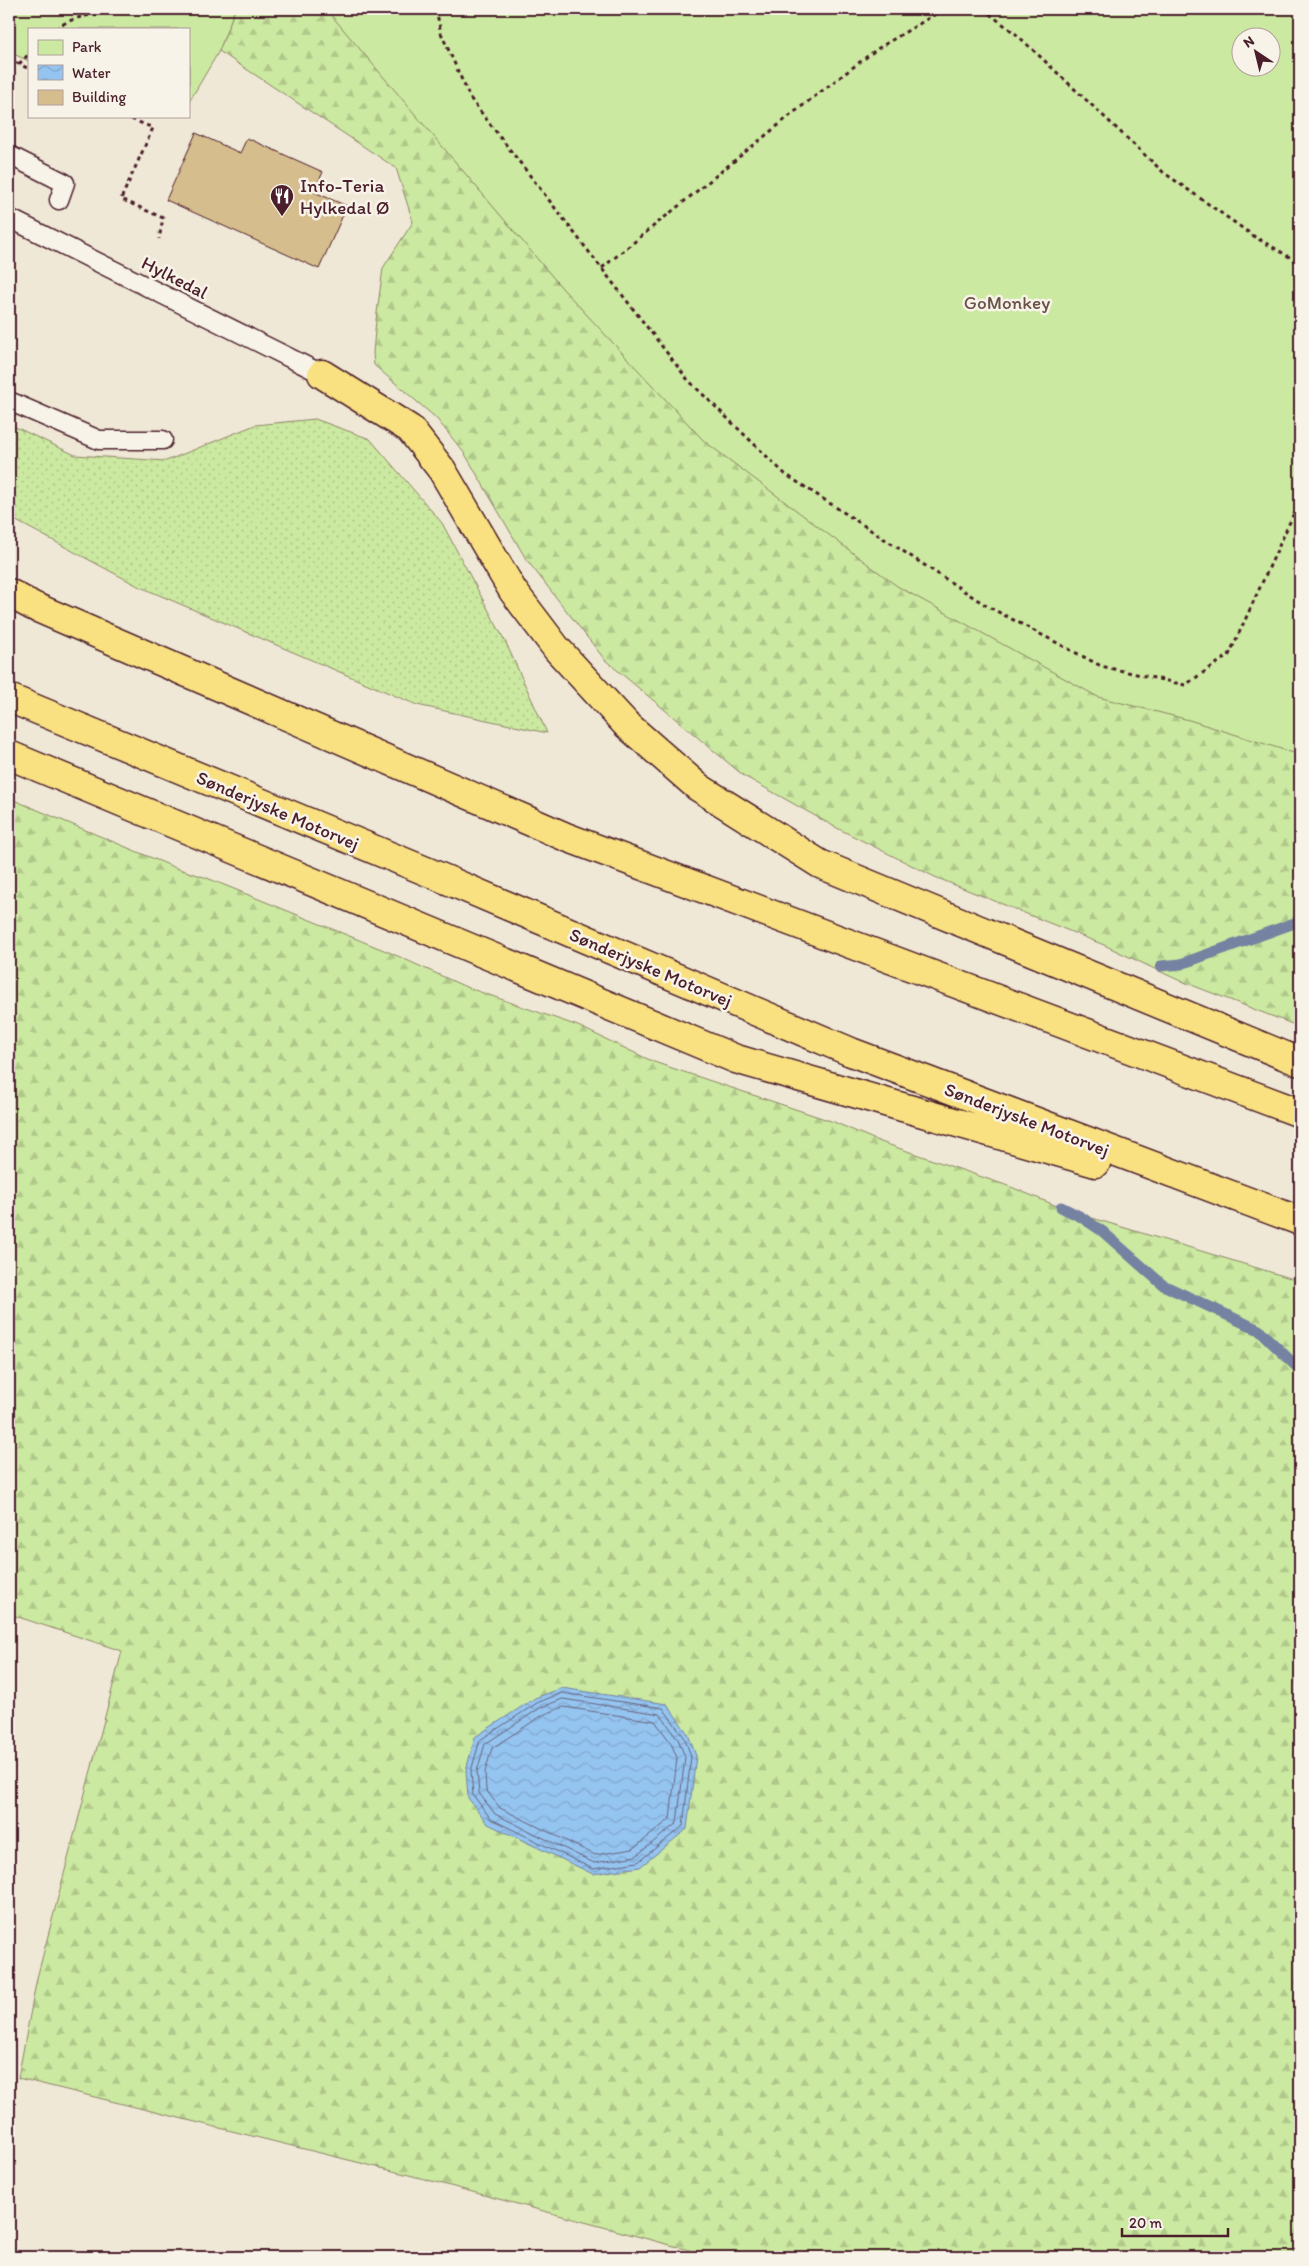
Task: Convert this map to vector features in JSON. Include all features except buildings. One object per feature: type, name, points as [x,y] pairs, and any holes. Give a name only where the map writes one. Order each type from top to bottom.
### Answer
[{"type":"highway","points":[[322,374],[410,429],[442,470],[513,591],[557,650],[626,724],[698,787],[820,864],[1300,1062]]},
{"type":"highway","points":[[9,593],[33,606],[566,837],[1300,1113]]},
{"type":"highway","name":"Sønderjyske Motorvej","points":[[9,698],[415,866],[850,1052],[1291,1218]]},
{"type":"highway","points":[[9,755],[736,1059],[1291,1218]]},
{"type":"lane","points":[[9,155],[65,183],[59,200]]},
{"type":"lane","name":"Hylkedal","points":[[9,218],[322,374]]},
{"type":"lane","points":[[9,401],[99,440],[163,440]]},
{"type":"path","points":[[57,28],[64,22],[97,14],[166,9]]},
{"type":"path","points":[[436,9],[441,33],[470,98],[688,380],[786,474],[987,606],[1101,666],[1185,685],[1229,655],[1300,500]]},
{"type":"path","points":[[602,268],[797,110],[877,50],[944,9]]},
{"type":"path","points":[[983,9],[1016,34],[1163,172],[1255,237],[1300,263]]},
{"type":"path","points":[[19,64],[28,55]]},
{"type":"path","points":[[9,59],[28,68]]},
{"type":"path","points":[[129,118],[152,128],[121,199],[163,218],[159,239]]},
{"type":"green space","points":[[9,9],[235,9],[219,51],[190,100],[190,28],[28,28],[28,61],[9,52]]},
{"type":"green space","name":"GoMonkey","points":[[235,9],[1300,9],[1300,1027],[1176,979],[1104,945],[935,877],[835,827],[744,776],[605,660],[526,559],[465,454],[436,418],[374,365],[373,353],[376,320],[383,268],[413,222],[396,168],[219,51]]},
{"type":"green space","name":"GoMonkey","points":[[326,9],[1300,9],[1300,755],[1189,720],[1098,697],[897,586],[704,441],[562,288]]},
{"type":"green space","points":[[315,419],[370,439],[442,523],[506,643],[547,733],[417,705],[138,586],[9,517],[9,424],[75,455],[166,461],[255,425]]},
{"type":"green space","points":[[9,798],[176,868],[207,878],[391,953],[466,987],[578,1026],[654,1062],[834,1122],[878,1141],[1011,1187],[1069,1211],[1300,1281],[1300,2257],[715,2257],[409,2175],[18,2078],[37,1978],[122,1651],[9,1614]]},
{"type":"water","points":[[562,1688],[667,1704],[688,1734],[696,1756],[687,1829],[640,1867],[593,1874],[488,1824],[468,1798],[466,1770],[475,1737],[535,1698]]},
{"type":"waterway","points":[[1161,966],[1181,964],[1300,921]]},
{"type":"waterway","points":[[1061,1207],[1102,1231],[1163,1285],[1259,1330],[1300,1370]]},
{"type":"place","name":"Info-Teria Hylkedal Ø","points":[[282,217]]}]
